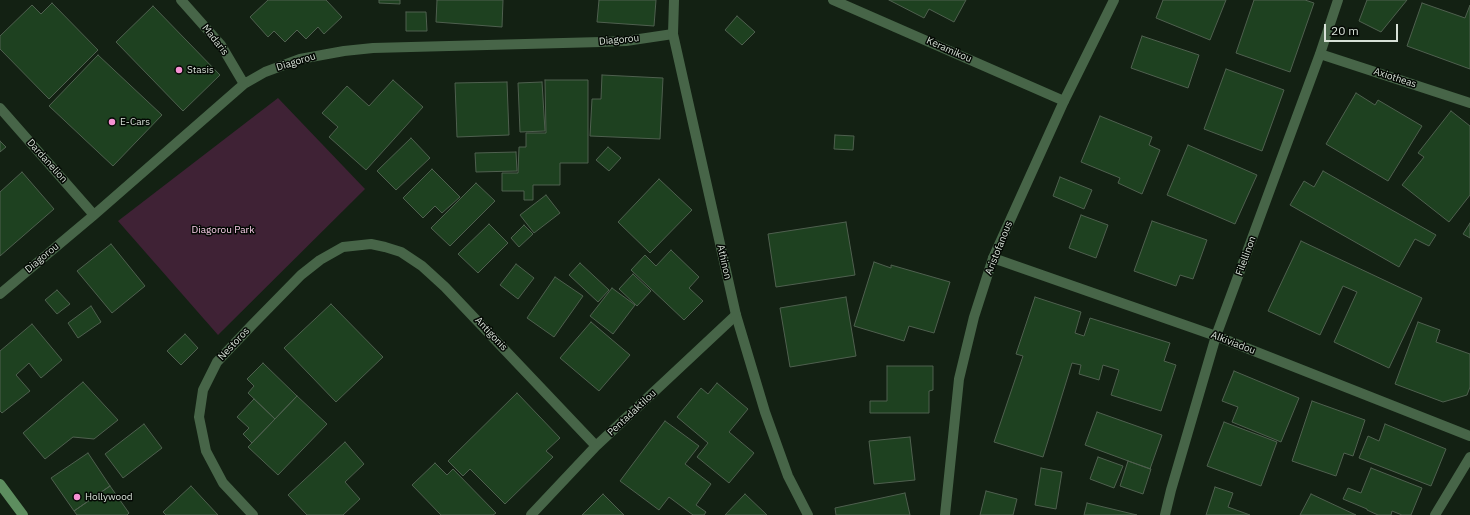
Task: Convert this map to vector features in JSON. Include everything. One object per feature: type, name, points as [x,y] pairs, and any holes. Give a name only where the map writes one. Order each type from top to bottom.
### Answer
[{"type":"main road","points":[[0,484],[23,515]]},
{"type":"street","name":"Madaris","points":[[181,0],[220,45],[244,84]]},
{"type":"street","name":"Athinon","points":[[674,0],[673,34],[736,315],[765,412],[788,476],[808,515]]},
{"type":"street","name":"Keramikou","points":[[834,0],[1064,101]]},
{"type":"street","name":"Aristofanous","points":[[944,515],[960,379],[974,316],[993,258],[1064,101],[1114,0]]},
{"type":"street","name":"Filellinon","points":[[1165,515],[1216,336],[1320,54],[1338,0]]},
{"type":"street","name":"Diagorou","points":[[0,294],[244,84],[265,72],[300,59],[344,51],[373,48],[626,41],[673,34]]},
{"type":"street","name":"Axiotheas","points":[[1320,54],[1470,103]]},
{"type":"street","name":"Dardanelion","points":[[0,108],[94,214]]},
{"type":"street","name":"Antigonis","points":[[371,244],[401,252],[422,266],[446,287],[596,446]]},
{"type":"street","name":"Nestoros","points":[[253,515],[223,483],[206,451],[199,418],[203,390],[217,362],[301,275],[320,260],[343,246],[371,244]]},
{"type":"street","name":"Alkiviadou","points":[[993,258],[1216,336],[1470,436]]},
{"type":"street","name":"Pentadaktilou","points":[[531,515],[596,446],[736,315]]},
{"type":"street","points":[[1435,515],[1470,457]]},
{"type":"green space","name":"Diagorou Park","points":[[278,98],[365,189],[218,335],[118,221]]},
{"type":"building","points":[[268,0],[326,0],[342,17],[324,34],[318,27],[306,39],[297,30],[285,42],[274,31],[268,37],[250,17]]},
{"type":"building","points":[[379,0],[400,0],[400,4],[379,3]]},
{"type":"building","points":[[437,0],[503,0],[502,27],[436,22]]},
{"type":"building","points":[[599,0],[656,0],[654,26],[597,22]]},
{"type":"building","points":[[889,0],[966,0],[954,22],[929,9],[924,18]]},
{"type":"building","points":[[1163,0],[1226,0],[1210,40],[1156,18]]},
{"type":"building","points":[[1254,0],[1305,0],[1314,3],[1290,72],[1236,53]]},
{"type":"building","points":[[1367,0],[1407,0],[1381,32],[1359,21]]},
{"type":"building","points":[[52,3],[98,50],[49,99],[0,49],[0,36],[32,5],[41,14]]},
{"type":"building","points":[[1422,3],[1465,18],[1470,5],[1470,69],[1407,46]]},
{"type":"building","points":[[153,6],[220,75],[183,111],[116,42]]},
{"type":"building","points":[[406,12],[426,12],[427,31],[406,31]]},
{"type":"building","points":[[737,16],[755,32],[742,45],[725,30]]},
{"type":"building","points":[[1142,36],[1199,55],[1188,88],[1131,68]]},
{"type":"building","points":[[98,55],[162,115],[113,166],[49,106]]},
{"type":"building","points":[[1226,69],[1284,90],[1262,151],[1204,129]]},
{"type":"building","points":[[602,75],[663,78],[660,139],[590,136],[592,99],[601,99]]},
{"type":"building","points":[[393,80],[423,107],[366,170],[329,137],[338,127],[322,113],[347,86],[369,106]]},
{"type":"building","points":[[545,80],[588,80],[588,163],[560,163],[560,185],[533,185],[533,200],[524,200],[524,191],[502,191],[502,173],[518,173],[519,147],[526,147],[526,133],[546,133]]},
{"type":"building","points":[[507,82],[509,135],[457,137],[455,83]]},
{"type":"building","points":[[542,82],[545,131],[520,132],[518,83]]},
{"type":"building","points":[[1356,93],[1375,105],[1378,100],[1422,126],[1388,181],[1326,144]]},
{"type":"building","points":[[1451,111],[1470,126],[1470,195],[1449,222],[1402,185],[1424,157],[1418,153]]},
{"type":"building","points":[[1100,116],[1152,137],[1149,145],[1160,150],[1142,194],[1118,183],[1120,178],[1081,162]]},
{"type":"building","points":[[835,135],[854,136],[853,150],[834,149]]},
{"type":"building","points":[[411,138],[430,158],[396,190],[377,171]]},
{"type":"building","points":[[0,141],[6,147],[0,152]]},
{"type":"building","points":[[1188,145],[1257,175],[1235,224],[1167,195]]},
{"type":"building","points":[[608,147],[621,158],[609,171],[596,160]]},
{"type":"building","points":[[516,152],[517,171],[476,172],[475,153]]},
{"type":"building","points":[[432,169],[460,197],[442,213],[435,206],[423,218],[403,198]]},
{"type":"building","points":[[1323,171],[1436,235],[1429,246],[1415,239],[1399,267],[1290,205],[1304,181],[1314,187]]},
{"type":"building","points":[[22,172],[54,209],[0,256],[0,192]]},
{"type":"building","points":[[1060,177],[1092,190],[1084,209],[1053,196]]},
{"type":"building","points":[[659,179],[692,210],[650,253],[618,222]]},
{"type":"building","points":[[476,183],[495,201],[450,246],[431,228]]},
{"type":"building","points":[[546,195],[560,213],[534,233],[520,215]]},
{"type":"building","points":[[1081,215],[1108,225],[1096,258],[1069,248]]},
{"type":"building","points":[[1152,221],[1207,240],[1193,279],[1180,275],[1176,286],[1134,271]]},
{"type":"building","points":[[846,222],[855,275],[776,287],[768,234]]},
{"type":"building","points":[[1470,223],[1470,238],[1463,234]]},
{"type":"building","points":[[489,224],[508,243],[478,273],[458,254]]},
{"type":"building","points":[[524,225],[533,234],[519,247],[511,238]]},
{"type":"building","points":[[1301,241],[1422,298],[1389,368],[1334,342],[1357,292],[1343,286],[1320,335],[1268,311]]},
{"type":"building","points":[[111,244],[145,286],[112,313],[77,271]]},
{"type":"building","points":[[671,250],[699,277],[689,288],[703,301],[684,320],[631,270],[645,255],[656,266]]},
{"type":"building","points":[[874,262],[891,268],[891,265],[950,282],[934,333],[909,326],[904,341],[854,326]]},
{"type":"building","points":[[580,263],[609,290],[598,302],[569,275]]},
{"type":"building","points":[[516,264],[534,278],[518,299],[500,285]]},
{"type":"building","points":[[633,274],[651,291],[637,306],[619,289]]},
{"type":"building","points":[[555,277],[583,296],[554,337],[527,318]]},
{"type":"building","points":[[612,288],[635,305],[613,334],[590,316]]},
{"type":"building","points":[[57,290],[70,304],[57,314],[45,300]]},
{"type":"building","points":[[846,297],[856,356],[790,367],[780,308]]},
{"type":"building","points":[[1035,297],[1081,312],[1075,333],[1084,336],[1090,318],[1170,343],[1164,361],[1176,365],[1161,411],[1111,395],[1119,370],[1103,365],[1099,380],[1079,374],[1081,365],[1072,363],[1043,457],[994,442],[1023,356],[1016,354]]},
{"type":"building","points":[[331,304],[383,357],[336,402],[284,348]]},
{"type":"building","points":[[91,306],[101,322],[78,338],[68,323]]},
{"type":"building","points":[[591,322],[630,355],[599,391],[560,358]]},
{"type":"building","points":[[1418,322],[1440,330],[1436,342],[1470,354],[1470,387],[1467,395],[1443,402],[1395,384]]},
{"type":"building","points":[[32,324],[62,360],[41,378],[29,363],[16,375],[30,391],[2,413],[0,411],[0,351]]},
{"type":"building","points":[[185,334],[198,348],[181,365],[167,351]]},
{"type":"building","points":[[263,363],[297,396],[275,419],[248,393],[254,386],[247,379]]},
{"type":"building","points":[[887,366],[933,366],[933,390],[929,391],[929,413],[870,413],[870,401],[887,401]]},
{"type":"building","points":[[1234,371],[1299,398],[1281,442],[1232,422],[1238,407],[1222,401]]},
{"type":"building","points":[[83,382],[118,420],[94,439],[73,437],[45,459],[23,433]]},
{"type":"building","points":[[717,383],[748,409],[729,432],[754,453],[729,483],[697,457],[708,443],[677,417],[701,388],[708,394]]},
{"type":"building","points":[[517,393],[560,438],[546,451],[553,457],[505,504],[470,469],[463,476],[448,461]]},
{"type":"building","points":[[297,396],[327,424],[278,475],[248,447]]},
{"type":"building","points":[[254,399],[275,419],[252,443],[243,434],[249,428],[237,417]]},
{"type":"building","points":[[1312,401],[1365,420],[1353,456],[1344,453],[1336,476],[1292,461]]},
{"type":"building","points":[[1097,412],[1162,435],[1150,469],[1085,445]]},
{"type":"building","points":[[665,421],[699,446],[685,464],[711,484],[696,505],[706,512],[704,515],[693,515],[669,497],[659,510],[620,481]]},
{"type":"building","points":[[1224,422],[1277,442],[1261,486],[1207,466]]},
{"type":"building","points":[[144,424],[162,448],[123,478],[105,454]]},
{"type":"building","points":[[1385,424],[1446,449],[1431,486],[1359,458],[1368,436],[1379,441]]},
{"type":"building","points":[[910,437],[915,480],[874,484],[869,441]]},
{"type":"building","points":[[345,442],[364,464],[345,482],[360,499],[343,515],[307,515],[288,495]]},
{"type":"building","points":[[88,453],[110,486],[74,511],[51,478]]},
{"type":"building","points":[[1098,457],[1123,466],[1114,488],[1090,479]]},
{"type":"building","points":[[1128,461],[1151,469],[1143,494],[1120,486]]},
{"type":"building","points":[[435,463],[447,475],[453,469],[496,513],[493,515],[441,515],[412,485]]},
{"type":"building","points":[[1041,468],[1062,472],[1056,509],[1035,505]]},
{"type":"building","points":[[1371,468],[1422,488],[1411,515],[1402,515],[1392,511],[1391,515],[1378,515],[1343,499],[1348,488],[1361,493]]},
{"type":"building","points":[[110,486],[129,513],[127,515],[77,515],[74,511]]},
{"type":"building","points":[[191,486],[218,515],[166,515],[163,512]]},
{"type":"building","points":[[1215,487],[1233,493],[1228,507],[1250,515],[1206,515]]},
{"type":"building","points":[[986,491],[1017,499],[1013,515],[980,515]]},
{"type":"building","points":[[905,493],[910,515],[836,515],[835,508]]},
{"type":"building","points":[[603,494],[624,515],[582,515]]},
{"type":"building","points":[[745,494],[767,515],[725,515]]},
{"type":"building","points":[[1311,494],[1356,515],[1300,515]]},
{"type":"building","points":[[1087,503],[1137,515],[1084,515]]},
{"type":"place","name":"Stasis","points":[[179,70]]},
{"type":"place","name":"E-Cars","points":[[112,122]]},
{"type":"place","name":"Hollywood","points":[[77,497]]}]
